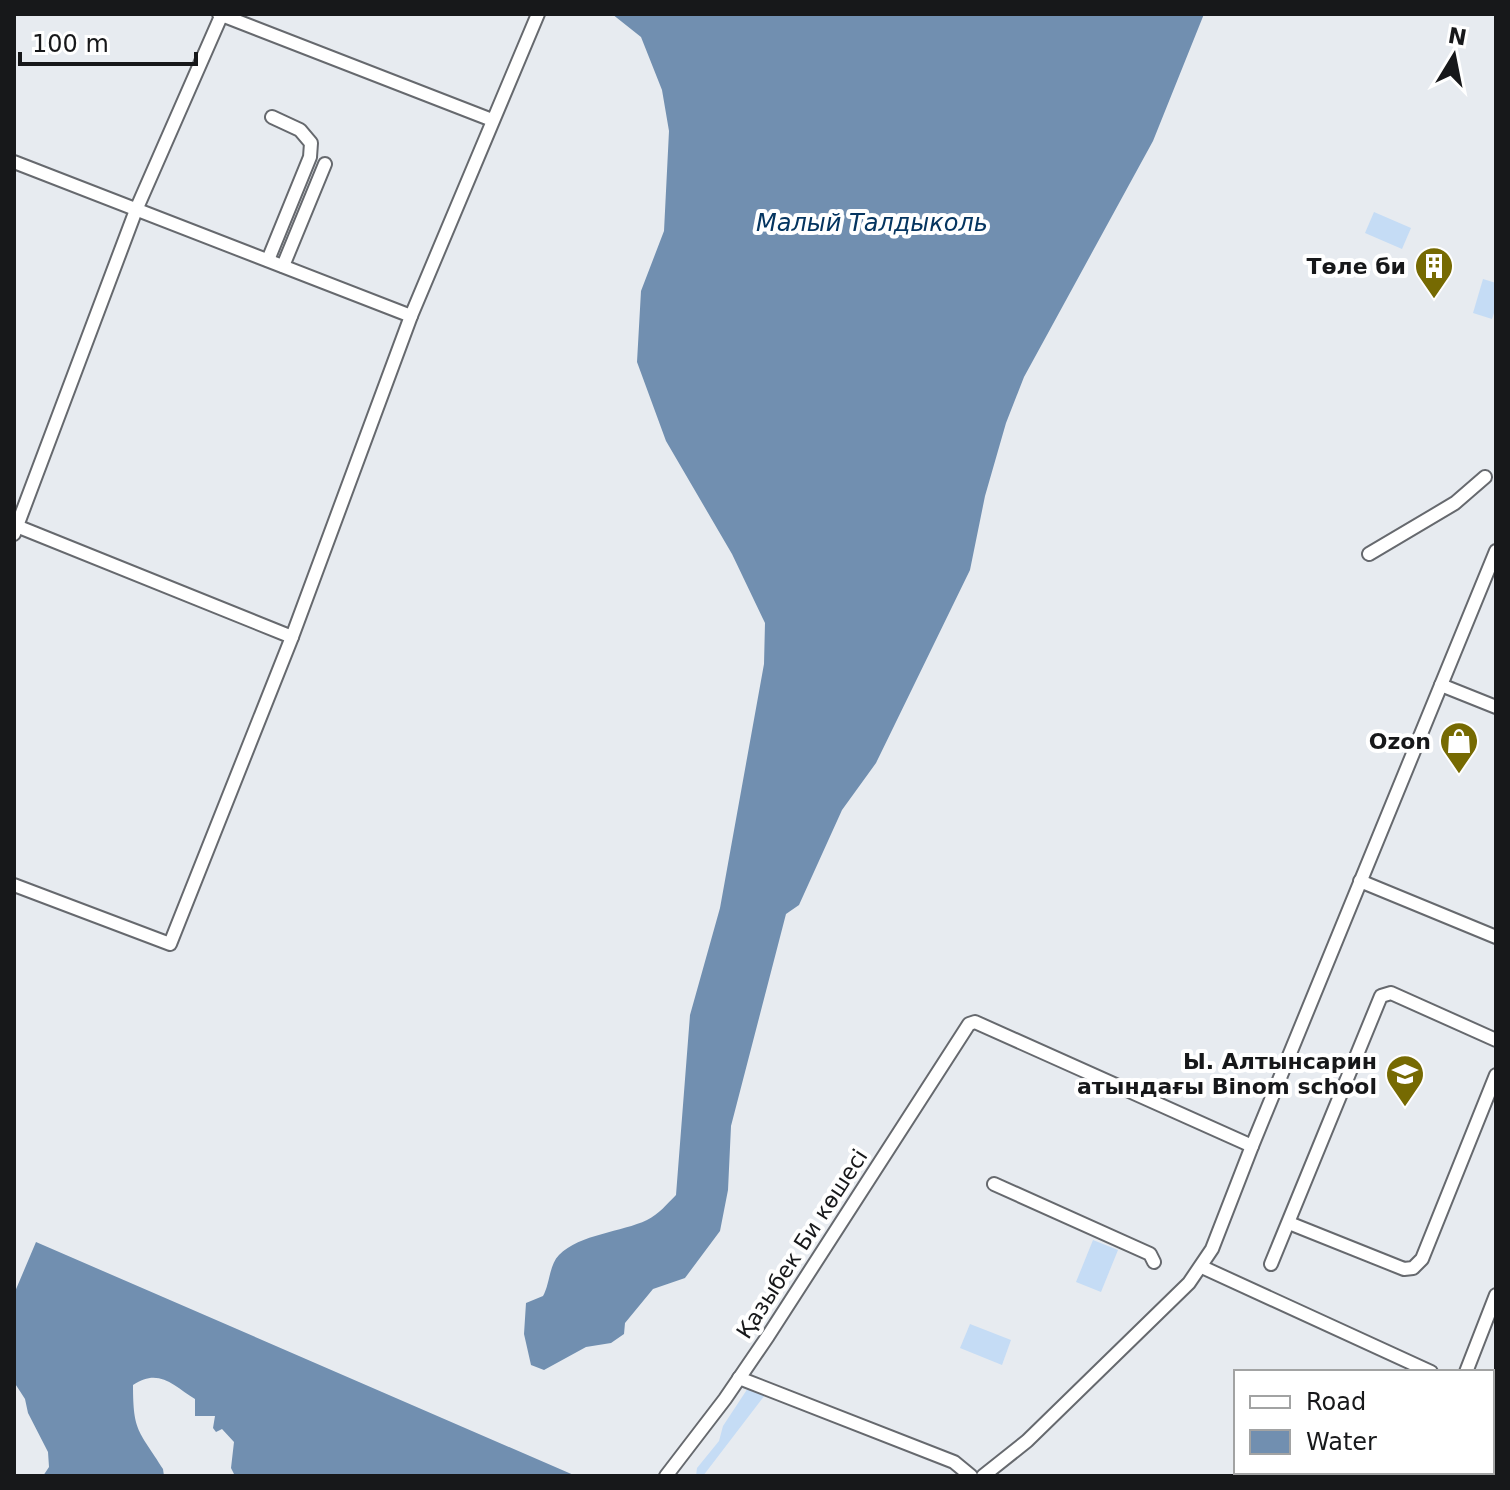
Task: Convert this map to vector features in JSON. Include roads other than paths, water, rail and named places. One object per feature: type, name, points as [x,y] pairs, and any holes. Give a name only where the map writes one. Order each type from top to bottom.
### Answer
[{"type":"street","points":[[292,637],[15,529],[136,210],[221,14],[492,120]]},
{"type":"street","points":[[14,885],[170,944],[292,637],[411,316],[538,14]]},
{"type":"street","points":[[268,260],[310,157],[311,143],[300,130],[272,117]]},
{"type":"street","points":[[14,162],[411,316]]},
{"type":"street","points":[[283,266],[325,164]]},
{"type":"street","points":[[1369,554],[1455,503],[1485,477]]},
{"type":"street","points":[[983,1476],[1027,1441],[1189,1283],[1212,1249],[1496,551]]},
{"type":"street","points":[[1441,685],[1496,707]]},
{"type":"street","points":[[1360,881],[1496,937]]},
{"type":"street","points":[[1271,1264],[1381,996],[1391,993],[1496,1040]]},
{"type":"street","name":"Қазыбек Би көшесі","points":[[666,1476],[739,1378],[965,1029],[975,1022],[1252,1146]]},
{"type":"street","points":[[1289,1223],[1404,1269],[1413,1268],[1422,1259],[1496,1075]]},
{"type":"street","points":[[994,1184],[1150,1254],[1154,1262]]},
{"type":"street","points":[[1202,1267],[1427,1370]]},
{"type":"street","points":[[1467,1370],[1496,1295]]},
{"type":"street","points":[[739,1378],[954,1462],[971,1476]]},
{"type":"water","name":"Малый Талдыколь","points":[[612,14],[1204,14],[1153,141],[1024,377],[1006,423],[985,496],[970,570],[876,763],[842,810],[799,905],[786,914],[731,1126],[728,1190],[720,1231],[685,1278],[653,1289],[625,1323],[624,1334],[611,1343],[586,1347],[544,1370],[531,1365],[524,1334],[526,1303],[543,1296],[559,1255],[578,1242],[647,1220],[676,1195],[690,1015],[720,908],[764,664],[765,623],[732,554],[666,441],[637,362],[641,291],[664,231],[669,131],[662,90],[641,37]]},
{"type":"water","points":[[36,1242],[576,1476],[235,1476],[231,1468],[234,1442],[222,1429],[216,1432],[213,1428],[215,1416],[195,1416],[195,1399],[166,1380],[151,1378],[133,1385],[134,1413],[139,1430],[163,1469],[164,1476],[43,1476],[49,1467],[48,1452],[28,1413],[25,1399],[14,1382],[14,1294]]},
{"type":"place","name":"Төле би","points":[[1434,300]]},
{"type":"place","name":"Ozon","points":[[1459,775]]},
{"type":"place","name":"Ы. Алтынсарин атындағы Binom school","points":[[1405,1108]]}]
